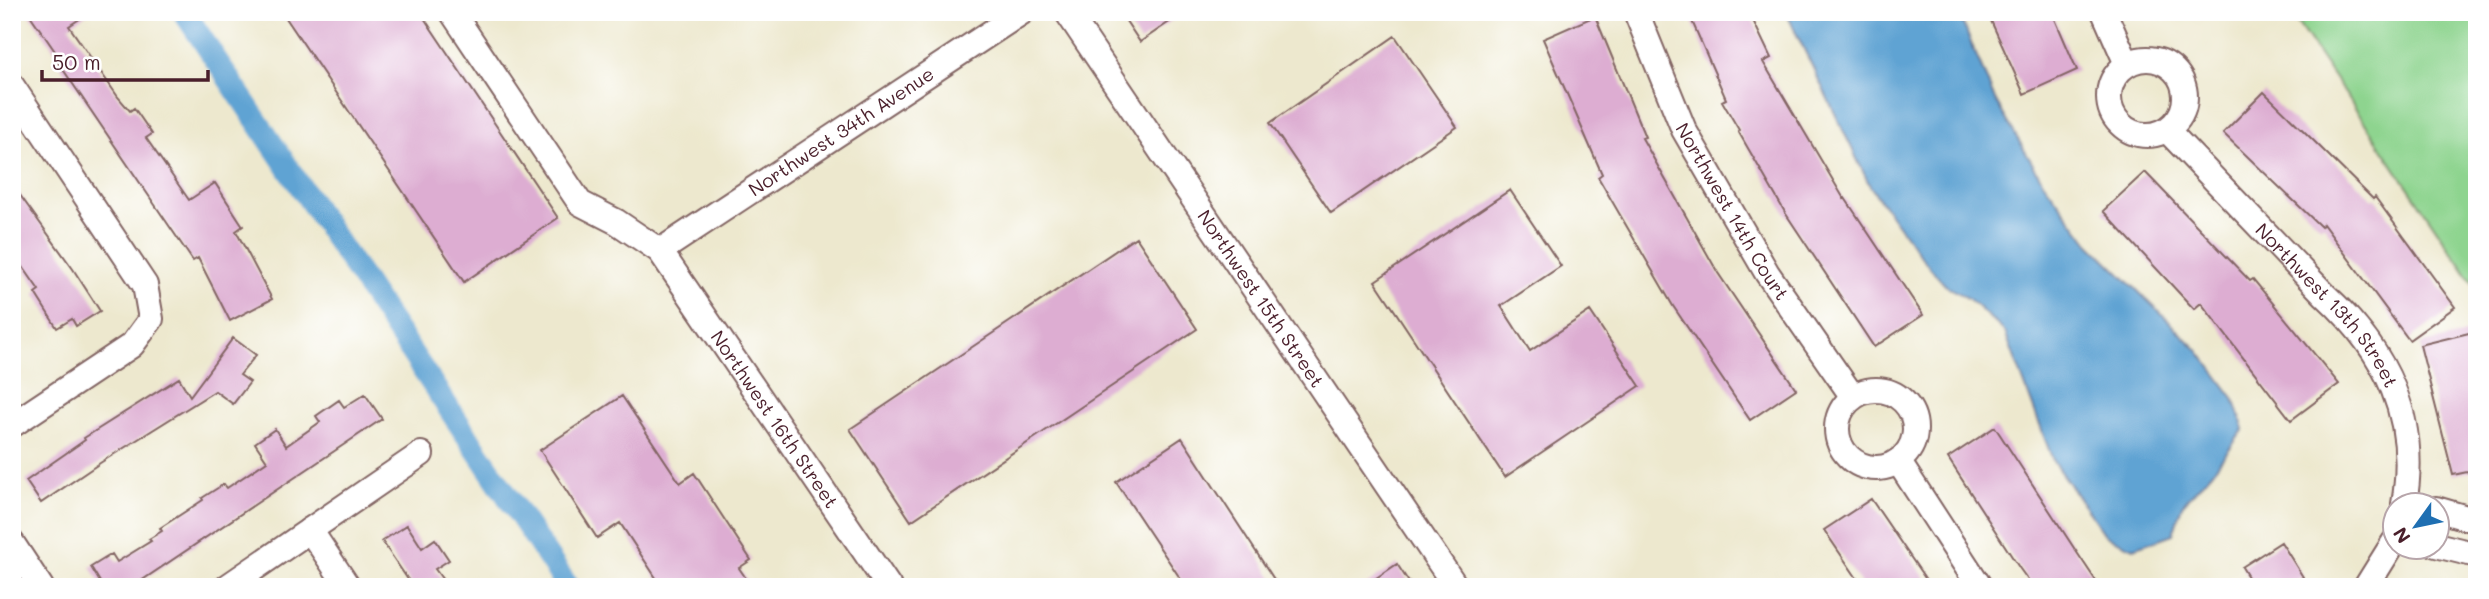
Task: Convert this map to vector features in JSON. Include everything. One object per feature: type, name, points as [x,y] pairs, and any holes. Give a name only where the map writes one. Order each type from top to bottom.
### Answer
[{"type":"street","points":[[452,12],[580,203],[617,222],[660,251]]},
{"type":"street","name":"Northwest 34th Avenue","points":[[660,251],[1022,12]]},
{"type":"street","name":"Northwest 15th Street","points":[[1067,12],[1456,587]]},
{"type":"street","name":"Northwest 14th Court","points":[[1636,12],[1685,130],[1767,273],[1853,397]]},
{"type":"street","points":[[2104,12],[2127,64]]},
{"type":"street","points":[[2141,59],[2156,60],[2170,66],[2180,77],[2185,91],[2185,106],[2178,119],[2167,130],[2154,135],[2139,134],[2125,128],[2115,116],[2110,102],[2110,88],[2116,74],[2127,64],[2141,59]]},
{"type":"street","points":[[12,86],[145,285],[151,319],[132,345],[12,425]]},
{"type":"street","name":"Northwest 13th Street","points":[[2167,130],[2325,295],[2352,319],[2378,354],[2398,398],[2407,444],[2409,490]]},
{"type":"street","name":"Northwest 16th Street","points":[[660,251],[889,587]]},
{"type":"street","points":[[1882,390],[1896,396],[1908,407],[1914,421],[1914,436],[1909,450],[1898,461],[1884,467],[1869,467],[1855,462],[1843,451],[1837,422],[1843,408],[1853,397],[1867,391],[1882,390]]},
{"type":"street","points":[[227,587],[421,454]]},
{"type":"street","points":[[1898,461],[1980,587]]},
{"type":"street","points":[[2450,513],[2477,522]]},
{"type":"street","points":[[310,530],[348,587]]},
{"type":"street","points":[[12,543],[41,587]]},
{"type":"street","points":[[2450,548],[2477,555]]},
{"type":"street","points":[[2366,587],[2383,560]]},
{"type":"green space","points":[[2290,12],[2477,12],[2477,289]]},
{"type":"water","points":[[1786,12],[1958,12],[1996,102],[2042,180],[2089,243],[2197,349],[2234,398],[2244,429],[2212,472],[2182,505],[2173,534],[2134,548],[2106,536],[2054,463],[2005,332],[1969,299],[1945,285],[1870,186]]},
{"type":"building","points":[[28,12],[90,12],[69,26],[118,97],[130,111],[134,108],[152,134],[146,138],[189,200],[215,183],[243,226],[236,231],[272,299],[230,321],[198,258],[193,261],[58,62],[61,60]]},
{"type":"building","points":[[282,12],[420,12],[558,218],[464,282]]},
{"type":"building","points":[[1120,12],[1184,12],[1140,42]]},
{"type":"building","points":[[1688,12],[1749,12],[1771,58],[1763,62],[1844,199],[1923,315],[1874,347],[1786,214],[1738,131],[1722,101],[1726,99]]},
{"type":"building","points":[[1987,12],[2052,12],[2077,70],[2024,94]]},
{"type":"building","points":[[1595,16],[1645,137],[1642,138],[1718,273],[1796,389],[1750,420],[1673,306],[1598,177],[1602,174],[1543,39]]},
{"type":"building","points":[[1395,36],[1457,127],[1331,213],[1270,123]]},
{"type":"building","points":[[2264,92],[2373,199],[2375,197],[2455,307],[2409,340],[2323,224],[2321,227],[2223,133]]},
{"type":"building","points":[[2145,172],[2250,281],[2253,279],[2339,384],[2291,420],[2201,303],[2194,309],[2103,211]]},
{"type":"building","points":[[12,184],[100,311],[76,326],[72,319],[57,328],[35,293],[39,290],[12,251]]},
{"type":"building","points":[[1510,190],[1561,266],[1501,306],[1530,351],[1590,311],[1640,386],[1505,477],[1375,281]]},
{"type":"building","points":[[1136,237],[1197,329],[911,521],[850,429]]},
{"type":"building","points":[[2477,331],[2477,470],[2453,475],[2420,345]]},
{"type":"building","points":[[233,338],[256,355],[240,375],[250,382],[233,404],[215,391],[41,503],[26,481],[85,440],[84,438],[179,378],[190,396]]},
{"type":"building","points":[[365,394],[382,419],[132,587],[103,587],[91,567],[112,554],[117,562],[151,541],[149,539],[162,531],[160,528],[203,500],[202,498],[224,484],[227,488],[267,461],[255,443],[275,429],[286,446],[320,422],[316,416],[339,400],[344,407]]},
{"type":"building","points":[[622,396],[680,483],[694,473],[751,560],[739,568],[752,587],[662,587],[620,523],[597,538],[540,450]]},
{"type":"building","points":[[1995,427],[2100,587],[2033,587],[2020,569],[1948,458]]},
{"type":"building","points":[[1182,438],[1279,587],[1186,587],[1116,482]]},
{"type":"building","points":[[1871,499],[1931,587],[1863,587],[1824,530]]},
{"type":"building","points":[[407,525],[422,548],[435,539],[449,560],[435,569],[448,587],[413,587],[382,541]]},
{"type":"building","points":[[2281,542],[2303,577],[2288,587],[2254,587],[2242,567]]},
{"type":"building","points":[[1397,564],[1412,587],[1363,587]]},
{"type":"waterway","points":[[184,12],[568,587]]}]
